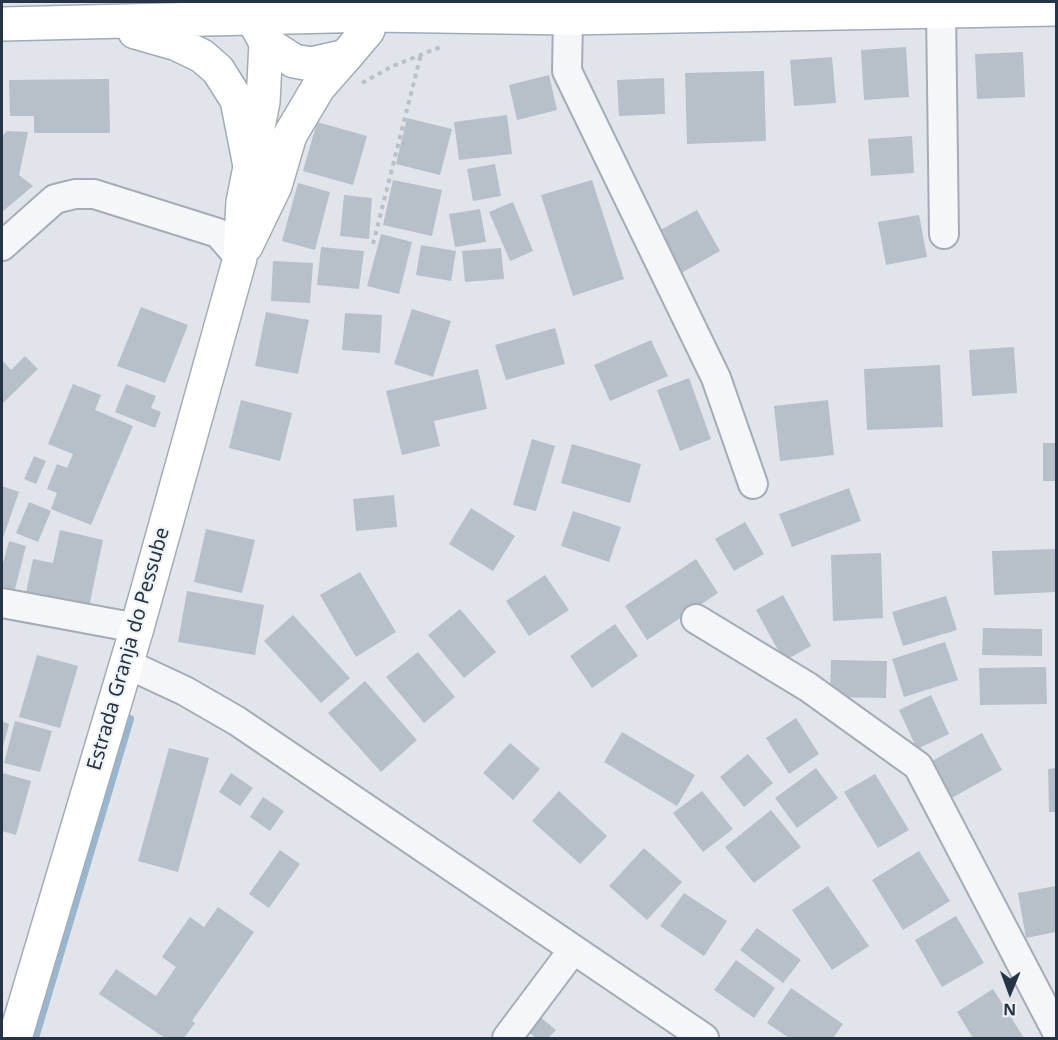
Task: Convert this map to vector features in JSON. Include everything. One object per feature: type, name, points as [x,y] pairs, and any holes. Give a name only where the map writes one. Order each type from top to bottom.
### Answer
[{"type":"main road","points":[[2,24],[256,21],[374,8],[568,18],[1056,9]]},
{"type":"main road","name":"Estrada Granja do Pessube","points":[[15,1038],[137,628],[240,258],[275,186],[291,135],[318,88],[361,40],[374,8]]},
{"type":"main road","points":[[256,21],[294,61],[310,64],[346,56]]},
{"type":"main road","name":"Estrada Granja do Pessube","points":[[240,258],[243,202],[263,102],[256,21]]},
{"type":"main road","points":[[104,23],[177,44],[202,56],[218,70],[237,100],[251,171]]},
{"type":"street","points":[[941,11],[944,234]]},
{"type":"street","points":[[568,18],[567,71],[716,378],[753,484]]},
{"type":"street","points":[[2,246],[55,199],[75,194],[94,194],[113,198],[218,233],[240,258]]},
{"type":"street","points":[[2,603],[137,628]]},
{"type":"street","points":[[696,619],[808,687],[918,765],[1056,1030]]},
{"type":"street","points":[[125,663],[185,691],[237,721],[704,1038]]},
{"type":"street","points":[[507,1038],[573,950]]},
{"type":"path","points":[[352,88],[421,54],[443,46],[453,46]]},
{"type":"path","points":[[373,244],[421,54]]},
{"type":"building","points":[[906,47],[909,97],[864,100],[861,50]]},
{"type":"building","points":[[1023,52],[1025,97],[977,99],[975,54]]},
{"type":"building","points":[[832,57],[836,103],[794,106],[790,60]]},
{"type":"building","points":[[764,71],[766,141],[687,144],[685,73]]},
{"type":"building","points":[[549,75],[557,110],[517,120],[509,85]]},
{"type":"building","points":[[664,78],[665,114],[619,116],[617,80]]},
{"type":"building","points":[[109,79],[110,133],[34,133],[34,116],[10,116],[9,80]]},
{"type":"building","points":[[507,115],[512,154],[459,160],[454,122]]},
{"type":"building","points":[[407,118],[452,129],[440,175],[396,164]]},
{"type":"building","points":[[317,122],[367,136],[353,185],[303,171]]},
{"type":"building","points":[[7,131],[28,132],[19,175],[33,186],[2,212],[2,136]]},
{"type":"building","points":[[912,136],[914,173],[871,176],[868,139]]},
{"type":"building","points":[[495,164],[501,196],[473,201],[467,169]]},
{"type":"building","points":[[393,180],[442,190],[432,236],[383,225]]},
{"type":"building","points":[[592,180],[624,279],[573,296],[541,195]]},
{"type":"building","points":[[298,183],[330,192],[315,250],[282,241]]},
{"type":"building","points":[[344,195],[372,198],[369,239],[340,236]]},
{"type":"building","points":[[513,202],[533,251],[510,261],[489,212]]},
{"type":"building","points":[[480,209],[486,242],[455,247],[449,214]]},
{"type":"building","points":[[697,210],[720,251],[676,276],[653,234]]},
{"type":"building","points":[[919,215],[927,257],[886,265],[878,222]]},
{"type":"building","points":[[381,234],[412,242],[399,294],[367,286]]},
{"type":"building","points":[[421,245],[456,251],[451,281],[416,275]]},
{"type":"building","points":[[321,247],[364,251],[359,289],[317,285]]},
{"type":"building","points":[[501,248],[504,279],[465,282],[462,251]]},
{"type":"building","points":[[273,261],[313,263],[310,303],[271,301]]},
{"type":"building","points":[[141,307],[188,325],[165,383],[117,366]]},
{"type":"building","points":[[412,309],[451,321],[433,377],[394,364]]},
{"type":"building","points":[[266,312],[309,320],[298,374],[255,366]]},
{"type":"building","points":[[345,313],[382,315],[380,353],[342,350]]},
{"type":"building","points":[[555,328],[565,364],[506,380],[495,345]]},
{"type":"building","points":[[651,340],[668,376],[610,401],[594,365]]},
{"type":"building","points":[[1014,347],[1017,393],[972,396],[969,350]]},
{"type":"building","points":[[25,356],[38,369],[2,404],[2,360],[11,370]]},
{"type":"building","points":[[940,365],[943,427],[867,430],[864,369]]},
{"type":"building","points":[[478,369],[487,409],[434,421],[440,446],[402,455],[386,391]]},
{"type":"building","points":[[689,378],[711,439],[680,451],[657,390]]},
{"type":"building","points":[[73,384],[101,395],[95,410],[133,426],[91,525],[51,509],[57,493],[47,489],[57,464],[67,468],[73,454],[48,444]]},
{"type":"building","points":[[126,384],[156,396],[151,408],[161,412],[155,428],[115,412]]},
{"type":"building","points":[[241,400],[292,413],[280,461],[229,448]]},
{"type":"building","points":[[828,400],[834,455],[780,461],[774,406]]},
{"type":"building","points":[[532,439],[555,446],[536,511],[513,505]]},
{"type":"building","points":[[1043,443],[1056,443],[1056,481],[1043,481]]},
{"type":"building","points":[[572,444],[641,464],[630,503],[561,483]]},
{"type":"building","points":[[34,456],[46,461],[36,484],[24,479]]},
{"type":"building","points":[[2,486],[19,492],[2,541]]},
{"type":"building","points":[[849,488],[861,521],[792,547],[779,514]]},
{"type":"building","points":[[394,495],[397,527],[356,531],[353,499]]},
{"type":"building","points":[[29,502],[51,511],[38,542],[16,533]]},
{"type":"building","points":[[471,508],[515,536],[493,571],[449,544]]},
{"type":"building","points":[[573,511],[621,527],[609,562],[561,546]]},
{"type":"building","points":[[745,522],[764,554],[734,571],[715,539]]},
{"type":"building","points":[[206,529],[255,540],[242,593],[194,582]]},
{"type":"building","points":[[60,530],[103,540],[89,607],[26,593],[33,559],[53,563]]},
{"type":"building","points":[[9,541],[26,546],[14,593],[2,590],[2,567]]},
{"type":"building","points":[[1056,549],[1056,592],[994,595],[992,551]]},
{"type":"building","points":[[881,553],[883,618],[833,621],[831,555]]},
{"type":"building","points":[[696,559],[718,593],[647,640],[625,606]]},
{"type":"building","points":[[360,572],[396,632],[356,657],[320,595]]},
{"type":"building","points":[[545,575],[569,610],[529,636],[506,601]]},
{"type":"building","points":[[187,591],[264,605],[255,655],[178,642]]},
{"type":"building","points":[[783,595],[811,646],[784,661],[756,610]]},
{"type":"building","points":[[946,596],[957,630],[903,646],[892,612]]},
{"type":"building","points":[[460,609],[496,652],[464,678],[428,635]]},
{"type":"building","points":[[293,615],[350,678],[321,703],[264,641]]},
{"type":"building","points":[[615,624],[638,656],[592,688],[570,656]]},
{"type":"building","points":[[983,628],[1042,629],[1042,656],[982,655]]},
{"type":"building","points":[[945,642],[958,680],[904,697],[892,659]]},
{"type":"building","points":[[418,652],[455,697],[424,723],[386,677]]},
{"type":"building","points":[[37,655],[78,666],[60,728],[19,717]]},
{"type":"building","points":[[831,660],[887,661],[886,698],[830,697]]},
{"type":"building","points":[[1046,667],[1047,704],[980,705],[979,668]]},
{"type":"building","points":[[365,681],[417,740],[381,772],[328,713]]},
{"type":"building","points":[[931,695],[949,734],[917,749],[899,710]]},
{"type":"building","points":[[796,718],[819,754],[789,774],[766,738]]},
{"type":"building","points":[[2,721],[9,724],[2,750]]},
{"type":"building","points":[[15,721],[52,731],[40,772],[4,763]]},
{"type":"building","points":[[622,732],[695,775],[677,806],[604,762]]},
{"type":"building","points":[[982,733],[1002,770],[948,800],[927,764]]},
{"type":"building","points":[[510,743],[540,769],[513,800],[483,773]]},
{"type":"building","points":[[169,748],[209,758],[178,872],[138,861]]},
{"type":"building","points":[[748,754],[773,783],[744,807],[720,777]]},
{"type":"building","points":[[816,768],[838,798],[797,828],[775,798]]},
{"type":"building","points":[[1056,768],[1056,812],[1049,812],[1048,769]]},
{"type":"building","points":[[2,773],[31,781],[16,835],[2,831]]},
{"type":"building","points":[[231,773],[253,788],[240,806],[219,792]]},
{"type":"building","points":[[875,774],[909,830],[878,848],[844,792]]},
{"type":"building","points":[[559,791],[607,836],[580,864],[532,821]]},
{"type":"building","points":[[702,791],[733,829],[703,852],[673,813]]},
{"type":"building","points":[[263,797],[284,811],[270,831],[250,817]]},
{"type":"building","points":[[771,810],[801,847],[754,883],[725,847]]},
{"type":"building","points":[[644,848],[682,882],[647,920],[609,886]]},
{"type":"building","points":[[280,850],[300,864],[269,908],[249,894]]},
{"type":"building","points":[[919,851],[950,901],[903,930],[872,880]]},
{"type":"building","points":[[828,886],[869,946],[832,970],[792,910]]},
{"type":"building","points":[[1056,886],[1056,932],[1026,938],[1018,893]]},
{"type":"building","points":[[684,893],[727,921],[704,956],[660,926]]},
{"type":"building","points":[[218,907],[254,932],[192,1021],[195,1023],[184,1038],[165,1038],[99,994],[116,969],[156,996],[176,967],[162,957],[190,917],[204,927]]},
{"type":"building","points":[[956,916],[984,963],[942,987],[915,940]]},
{"type":"building","points":[[757,928],[801,960],[783,983],[740,950]]},
{"type":"building","points":[[736,960],[775,988],[754,1018],[714,990]]},
{"type":"building","points":[[791,988],[843,1024],[833,1038],[789,1038],[767,1023]]},
{"type":"building","points":[[993,989],[1024,1038],[973,1038],[957,1012]]},
{"type":"building","points":[[538,1015],[556,1030],[548,1038],[536,1038],[526,1030]]},
{"type":"waterway","points":[[35,1038],[130,719]]}]
